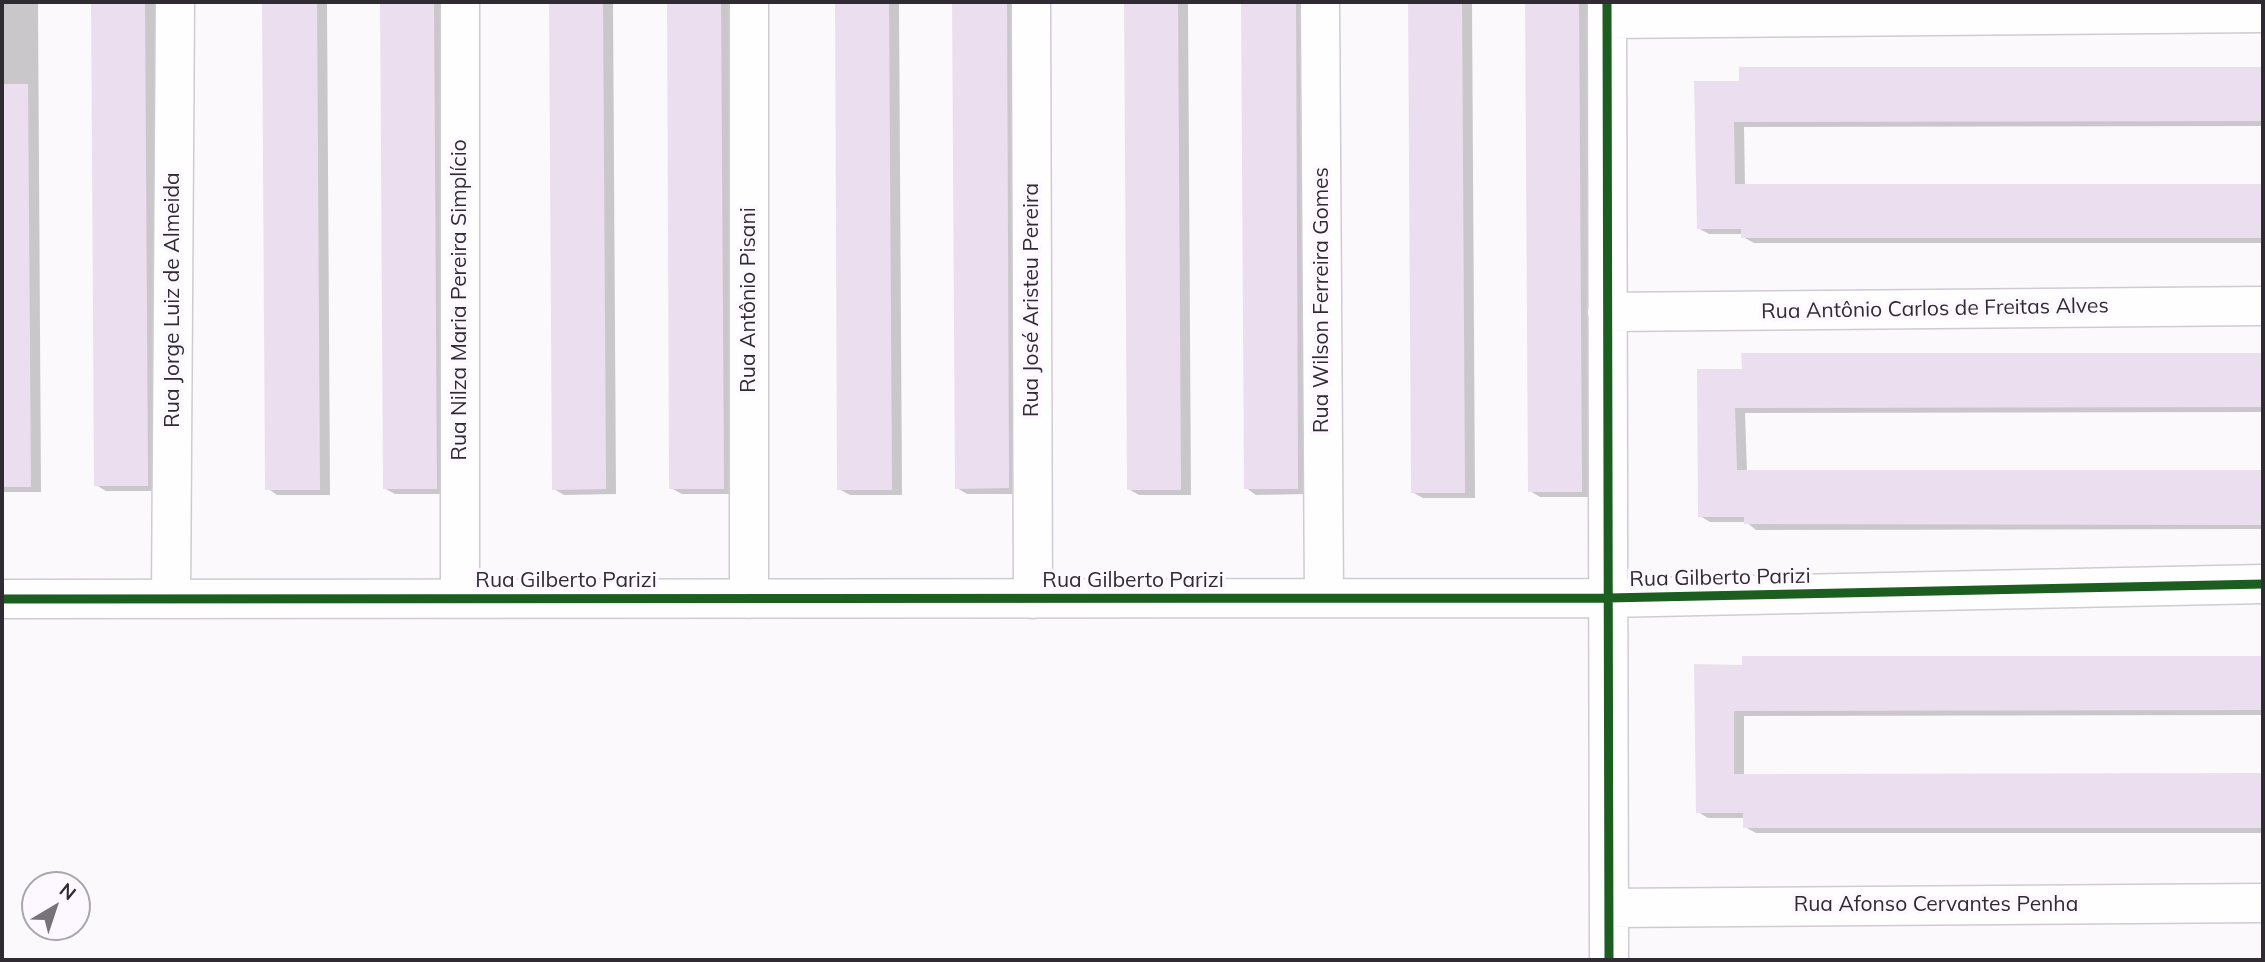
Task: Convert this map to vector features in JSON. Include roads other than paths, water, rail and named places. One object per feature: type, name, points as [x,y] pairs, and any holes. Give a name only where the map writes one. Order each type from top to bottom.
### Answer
[{"type":"street","name":"Rua Jorge Luiz de Almeida","points":[[171,599],[176,2]]},
{"type":"street","name":"Rua Nilza Maria Pereira Simplício","points":[[460,2],[460,598]]},
{"type":"street","name":"Rua Antônio Pisani","points":[[749,2],[749,599]]},
{"type":"street","name":"Rua José Aristeu Pereira","points":[[1031,2],[1033,598]]},
{"type":"street","name":"Rua Wilson Ferreira Gomes","points":[[1320,2],[1324,598]]},
{"type":"street","points":[[1609,960],[1607,10],[2263,13]]},
{"type":"street","name":"Rua Antônio Carlos de Freitas Alves","points":[[1607,312],[2263,306]]},
{"type":"street","name":"Rua Gilberto Parizi","points":[[2,599],[1608,598],[2263,584]]},
{"type":"street","name":"Rua Afonso Cervantes Penha","points":[[1609,908],[2263,903]]}]
